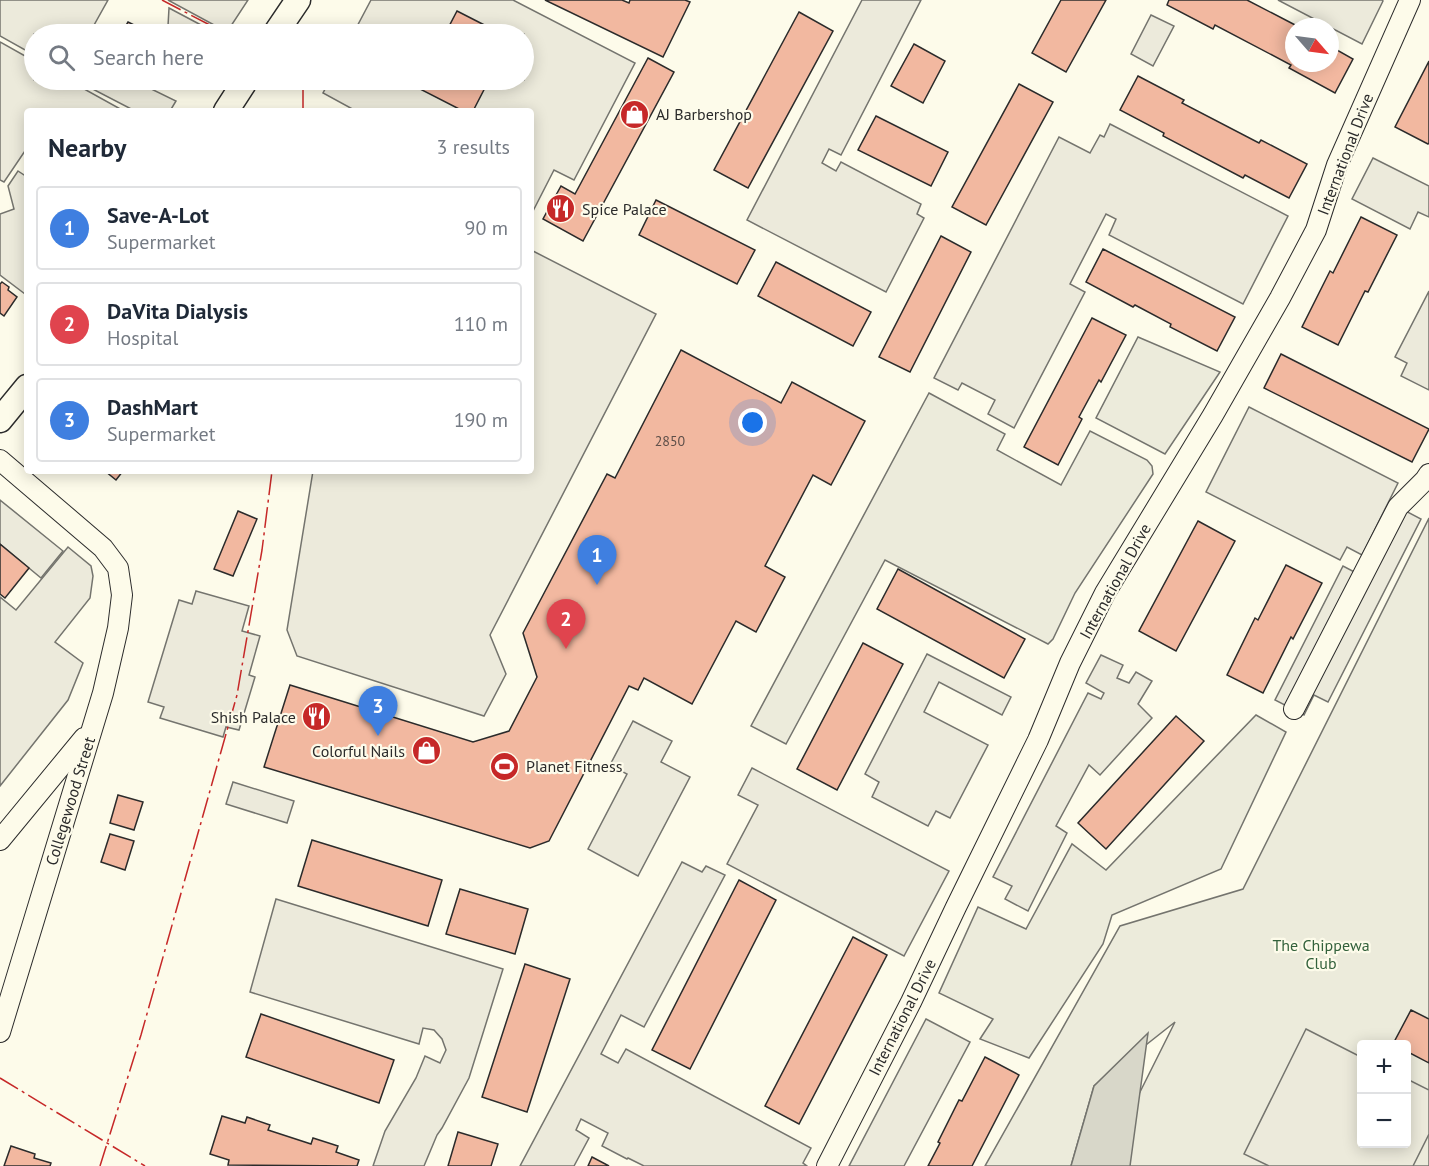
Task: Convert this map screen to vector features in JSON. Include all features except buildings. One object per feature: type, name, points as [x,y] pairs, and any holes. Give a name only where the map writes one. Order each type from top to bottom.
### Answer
[{"type":"main road","points":[[282,24],[298,0]]},
{"type":"main road","points":[[228,108],[240,90]]},
{"type":"main road","points":[[0,420],[24,391]]},
{"type":"street","name":"International Drive","points":[[827,1166],[911,1002],[1038,740],[1070,663],[1105,593],[1213,415],[1305,252],[1316,230],[1337,165],[1410,0]]},
{"type":"street","name":"Collegewood Street","points":[[0,460],[103,548],[118,568],[122,595],[118,628],[103,693],[0,1032]]},
{"type":"street","points":[[1294,709],[1398,507],[1429,474]]},
{"type":"street","points":[[0,840],[91,729]]},
{"type":"green space","points":[[1138,337],[1220,372],[1165,454],[1096,418]]},
{"type":"green space","points":[[929,393],[1005,434],[997,450],[1061,485],[1090,431],[1147,460],[1152,466],[1153,474],[1075,593],[1053,639],[1048,644],[885,560],[786,744],[751,726]]},
{"type":"green space","name":"The Chippewa Club","points":[[1429,518],[1429,1166],[1103,1166],[1175,1022],[1094,1086],[1071,1166],[985,1166],[1120,926],[1243,889]]},
{"type":"green space","points":[[1256,715],[1286,732],[1221,869],[1112,915],[1103,944],[1029,1058],[980,1039],[993,1019],[939,993],[978,907],[1026,929],[1072,844],[1106,870]]},
{"type":"shaded area","points":[[0,0],[108,0],[95,24],[24,24],[24,49],[0,36]]},
{"type":"shaded area","points":[[168,0],[248,0],[232,24],[212,24]]},
{"type":"shaded area","points":[[371,0],[513,0],[635,63],[574,180],[554,170],[534,209],[534,108],[350,108],[323,93],[325,90],[534,90],[534,24],[358,24]]},
{"type":"shaded area","points":[[862,0],[921,0],[841,155],[829,149],[822,163],[836,171],[841,162],[921,204],[917,214],[924,218],[886,292],[747,220]]},
{"type":"shaded area","points":[[1278,0],[1383,1],[1362,44],[1339,32],[1339,18],[1312,18]]},
{"type":"shaded area","points":[[169,8],[199,24],[168,24]]},
{"type":"shaded area","points":[[1151,15],[1174,26],[1153,66],[1131,54]]},
{"type":"shaded area","points":[[0,42],[24,55],[24,90],[86,90],[119,108],[24,108],[24,152],[4,182],[0,180]]},
{"type":"shaded area","points":[[94,90],[153,90],[176,101],[172,108],[129,108]]},
{"type":"shaded area","points":[[1110,124],[1288,216],[1243,304],[1109,235],[1116,219],[1106,214],[1070,284],[1085,292],[1014,428],[988,414],[995,400],[962,383],[958,390],[934,378],[1059,137],[1090,153],[1100,135],[1104,137]]},
{"type":"shaded area","points":[[1373,158],[1429,186],[1429,217],[1418,212],[1410,229],[1352,199]]},
{"type":"shaded area","points":[[18,171],[24,175],[24,293],[0,275],[0,214],[14,209],[8,186]]},
{"type":"shaded area","points":[[534,252],[656,314],[490,635],[506,674],[484,716],[297,656],[287,630],[313,474],[534,474]]},
{"type":"shaded area","points":[[1429,291],[1429,390],[1401,376],[1407,363],[1395,357]]},
{"type":"shaded area","points":[[1249,407],[1398,483],[1362,555],[1347,547],[1340,560],[1206,492]]},
{"type":"shaded area","points":[[0,500],[63,551],[41,578],[0,544]]},
{"type":"shaded area","points":[[1398,507],[1421,519],[1328,702],[1314,695],[1304,715],[1275,700],[1343,566],[1362,576]]},
{"type":"shaded area","points":[[68,547],[91,566],[93,576],[90,598],[55,642],[83,663],[68,700],[0,786],[0,597],[16,610]]},
{"type":"shaded area","points":[[196,591],[249,606],[242,631],[260,636],[249,675],[255,677],[239,730],[226,727],[223,737],[160,718],[164,707],[148,702],[179,600],[192,604]]},
{"type":"shaded area","points":[[927,654],[1011,697],[1002,715],[939,682],[924,712],[988,745],[950,818],[936,811],[928,826],[872,797],[879,782],[865,774]]},
{"type":"shaded area","points":[[1101,655],[1123,665],[1117,678],[1129,683],[1136,672],[1152,681],[1138,704],[1152,718],[1100,775],[1089,765],[1056,826],[1067,833],[1028,911],[1005,899],[1012,886],[993,877],[1088,693],[1101,699],[1104,693],[1086,683]]},
{"type":"shaded area","points":[[633,721],[672,741],[661,762],[690,777],[638,876],[588,849],[627,774],[610,765]]},
{"type":"shaded area","points":[[752,768],[949,871],[904,956],[727,864],[758,805],[738,795]]},
{"type":"shaded area","points":[[233,782],[294,801],[287,823],[226,804]]},
{"type":"shaded area","points":[[682,862],[702,872],[706,866],[725,875],[644,1027],[621,1015],[601,1054],[618,1063],[626,1049],[811,1148],[803,1163],[807,1166],[644,1166],[602,1146],[608,1133],[581,1119],[576,1130],[589,1138],[574,1166],[520,1166]]},
{"type":"shaded area","points":[[276,899],[503,969],[469,1078],[437,1135],[424,1166],[373,1166],[385,1131],[416,1078],[425,1056],[440,1063],[446,1050],[442,1039],[434,1030],[423,1028],[419,1044],[250,992]]},
{"type":"shaded area","points":[[926,1019],[970,1042],[904,1166],[849,1166]]},
{"type":"shaded area","points":[[1306,1029],[1357,1055],[1357,1148],[1411,1148],[1411,1081],[1429,1090],[1429,1134],[1413,1166],[1269,1166],[1244,1154]]},
{"type":"shaded area","points":[[1148,1033],[1130,1166],[1071,1166],[1094,1086]]},
{"type":"power","points":[[162,0],[208,24]]},
{"type":"power","points":[[303,90],[303,108]]},
{"type":"power","points":[[100,1166],[141,1035],[237,695],[262,550],[272,474]]},
{"type":"power","points":[[0,1078],[145,1166]]},
{"type":"place","name":"AJ Barbershop","points":[[635,114]]},
{"type":"place","name":"Spice Palace","points":[[561,209]]},
{"type":"place","name":"Save-A-Lot","points":[[597,585]]},
{"type":"place","name":"DaVita Dialysis","points":[[566,649]]},
{"type":"place","name":"Shish Palace","points":[[317,717]]},
{"type":"place","name":"DashMart","points":[[378,736]]},
{"type":"place","name":"Colorful Nails","points":[[426,751]]},
{"type":"place","name":"Planet Fitness","points":[[505,766]]}]
